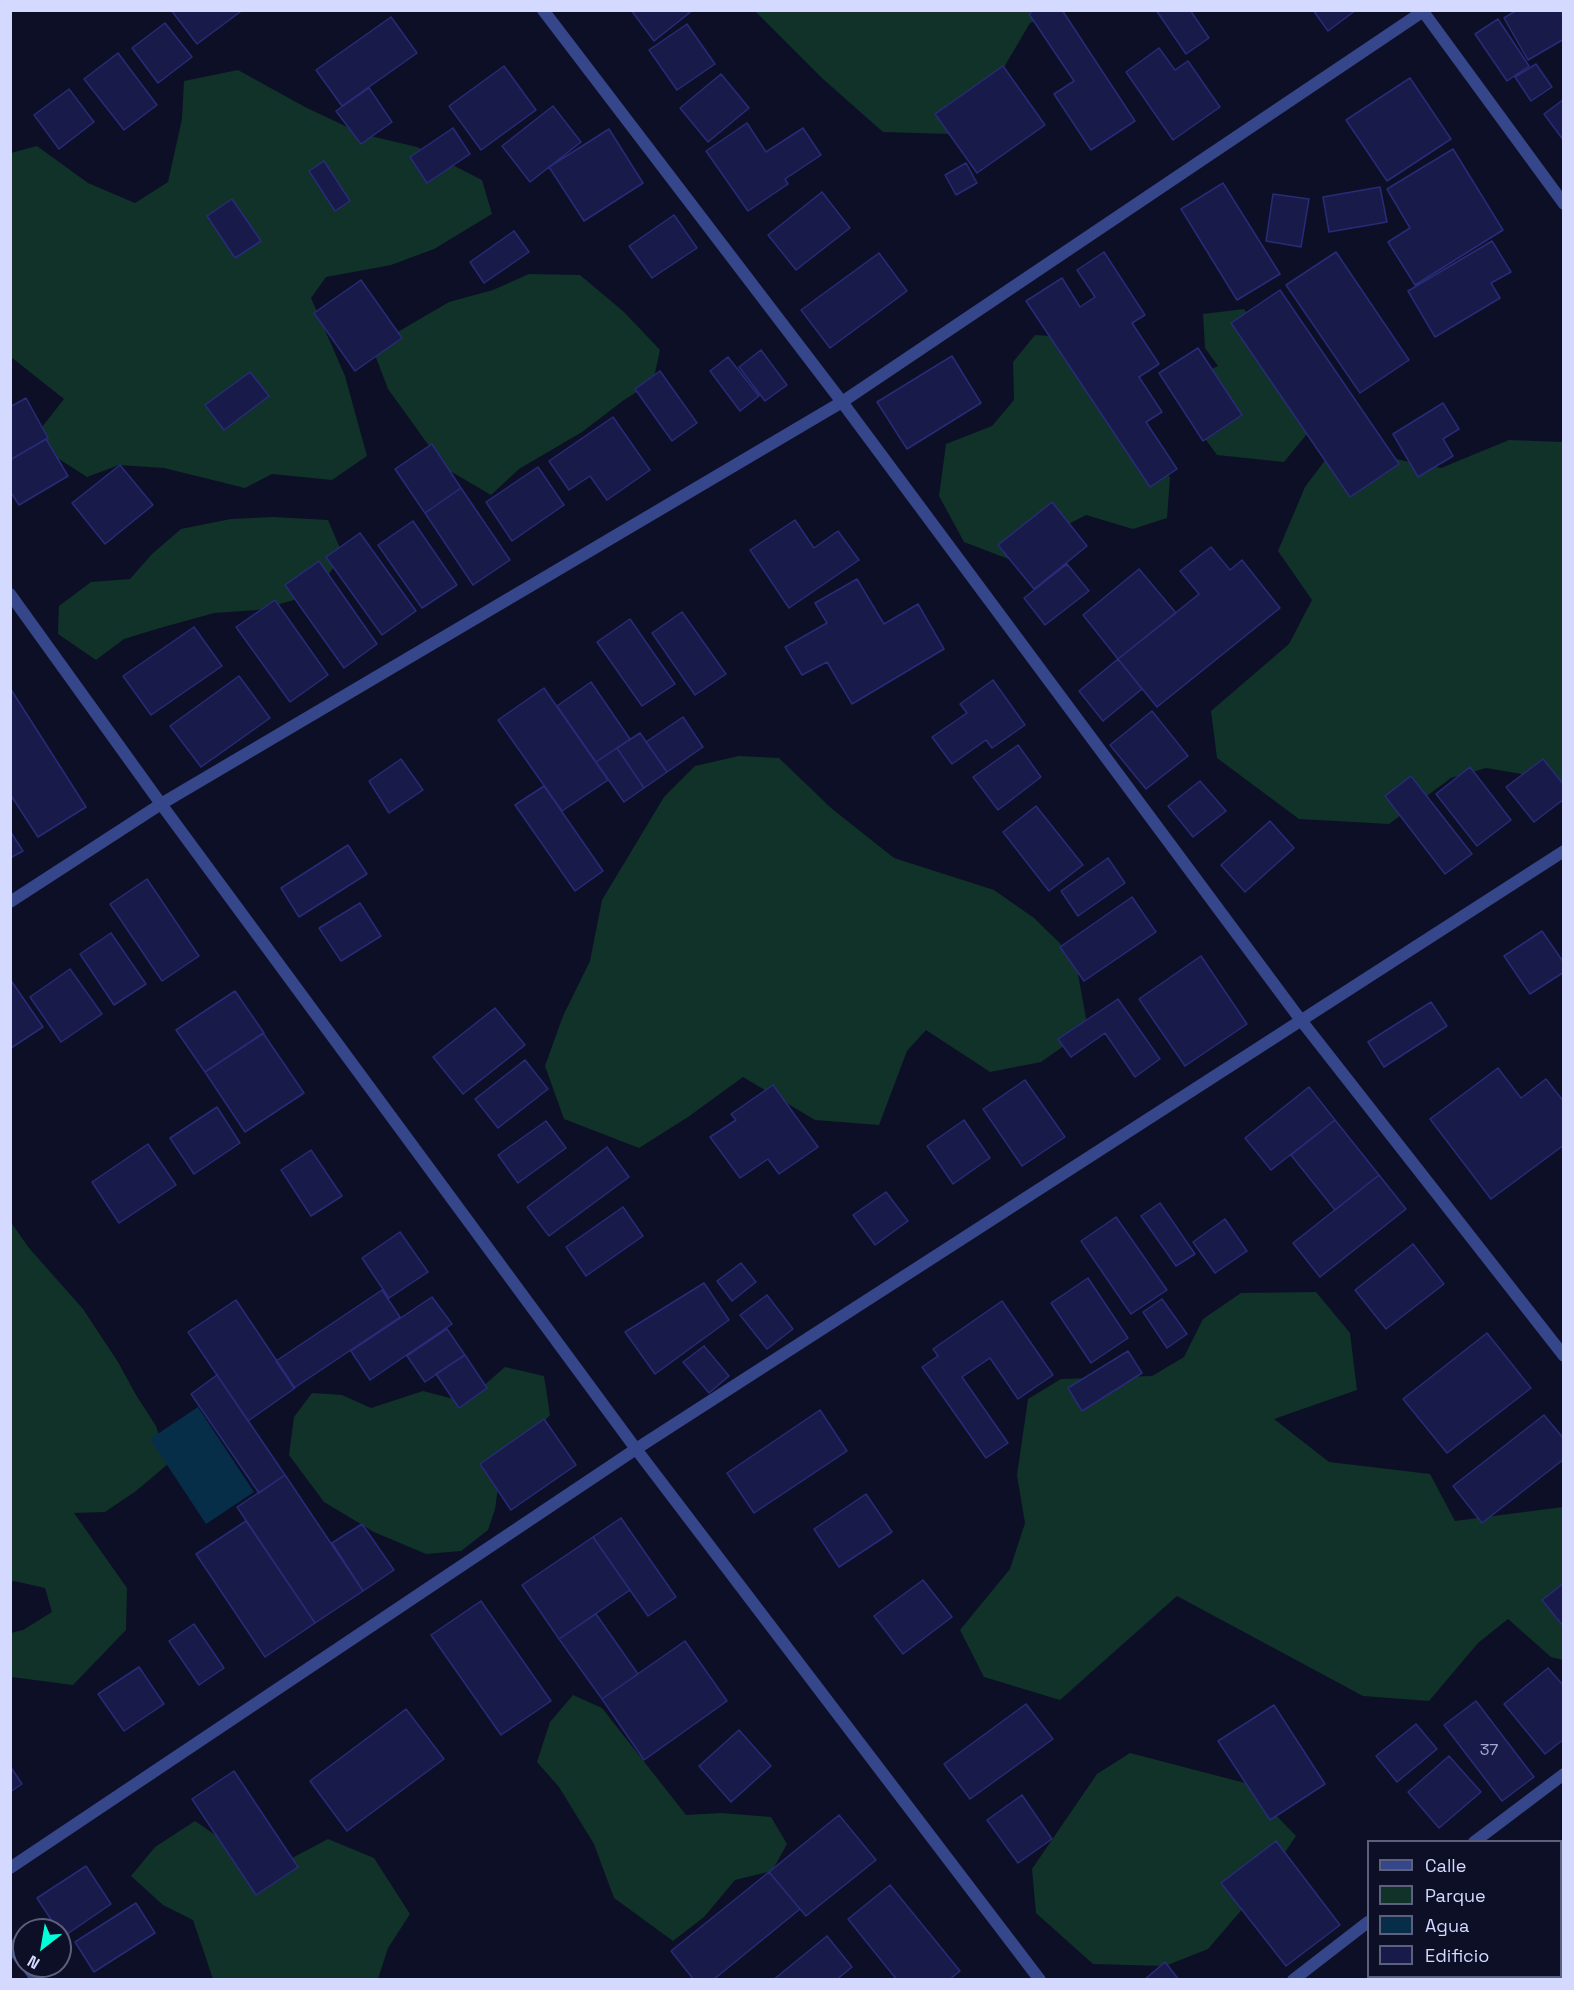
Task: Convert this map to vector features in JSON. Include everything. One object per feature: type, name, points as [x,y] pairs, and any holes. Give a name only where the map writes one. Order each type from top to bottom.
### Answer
[{"type":"street","points":[[543,10],[842,402],[1300,1019],[1563,1356]]},
{"type":"street","points":[[10,902],[161,804],[842,402],[1423,11],[1563,204]]},
{"type":"street","points":[[10,594],[161,804],[636,1449],[1040,1980]]},
{"type":"street","points":[[10,1868],[636,1449],[1563,850]]},
{"type":"street","points":[[1477,1840],[1563,1773]]},
{"type":"street","points":[[1293,1980],[1367,1923]]},
{"type":"green space","points":[[755,11],[1062,11],[1030,23],[1000,74],[952,134],[883,132],[823,79]]},
{"type":"green space","points":[[238,70],[305,107],[362,134],[417,147],[482,180],[492,214],[434,249],[391,265],[326,277],[311,298],[345,376],[367,456],[332,480],[272,474],[245,488],[164,468],[119,465],[87,477],[31,441],[64,399],[11,357],[11,153],[37,146],[88,183],[135,203],[168,182],[182,119],[184,81]]},
{"type":"green space","points":[[529,274],[580,275],[624,312],[660,350],[653,382],[624,400],[582,432],[519,469],[491,495],[445,468],[388,389],[372,347],[449,302],[493,290]]},
{"type":"green space","points":[[1244,309],[1296,382],[1307,434],[1284,462],[1217,455],[1185,411],[1191,378],[1218,366],[1205,348],[1203,314]]},
{"type":"green space","points":[[1035,335],[1081,338],[1145,430],[1170,478],[1167,518],[1133,529],[1086,515],[1055,531],[1011,560],[964,542],[939,496],[946,444],[992,426],[1014,400],[1013,362]]},
{"type":"green space","points":[[1509,440],[1563,442],[1563,781],[1486,768],[1451,778],[1389,824],[1299,819],[1217,758],[1211,711],[1289,644],[1312,600],[1278,551],[1305,487],[1335,447],[1441,468]]},
{"type":"green space","points":[[273,517],[328,520],[343,555],[313,595],[257,610],[214,613],[160,628],[124,639],[96,660],[58,634],[59,606],[91,582],[130,579],[152,554],[181,529],[231,519]]},
{"type":"green space","points":[[739,756],[779,758],[831,808],[894,858],[994,890],[1034,918],[1075,958],[1088,1029],[1041,1062],[990,1072],[926,1030],[907,1051],[879,1125],[815,1120],[743,1077],[688,1117],[639,1148],[564,1119],[545,1066],[563,1016],[590,961],[602,900],[664,797],[695,766]]},
{"type":"green space","points":[[10,1221],[29,1248],[83,1309],[118,1362],[156,1426],[168,1464],[136,1491],[105,1512],[74,1513],[127,1588],[126,1630],[73,1685],[11,1677],[11,1633],[23,1630],[52,1612],[45,1588],[11,1582]]},
{"type":"green space","points":[[1316,1292],[1350,1333],[1357,1390],[1274,1419],[1329,1462],[1430,1474],[1455,1521],[1563,1507],[1563,1660],[1551,1657],[1508,1619],[1478,1643],[1429,1701],[1363,1696],[1177,1596],[1060,1700],[984,1677],[960,1630],[1010,1569],[1025,1523],[1017,1475],[1028,1399],[1061,1379],[1152,1376],[1184,1357],[1203,1319],[1241,1293]]},
{"type":"green space","points":[[505,1367],[544,1376],[550,1415],[501,1467],[495,1509],[488,1530],[461,1551],[426,1554],[374,1532],[324,1502],[289,1455],[294,1417],[312,1393],[342,1395],[371,1408],[423,1391],[465,1402]]},
{"type":"green space","points":[[573,1695],[602,1708],[686,1815],[721,1813],[771,1817],[787,1844],[772,1871],[735,1880],[704,1917],[673,1941],[614,1898],[594,1844],[559,1787],[537,1762],[550,1722]]},
{"type":"green space","points":[[1130,1753],[1245,1783],[1296,1836],[1263,1885],[1208,1949],[1165,1966],[1093,1964],[1036,1913],[1032,1869],[1097,1774]]},
{"type":"green space","points":[[195,1821],[230,1845],[275,1867],[328,1839],[374,1858],[410,1914],[388,1948],[378,1979],[213,1979],[193,1920],[163,1905],[131,1876],[155,1847]]},
{"type":"water","points":[[198,1407],[254,1492],[206,1524],[150,1439]]},
{"type":"building","points":[[171,10],[238,10],[240,12],[197,44]]},
{"type":"building","points":[[631,10],[693,10],[654,41]]},
{"type":"building","points":[[1035,10],[1062,10],[1135,121],[1091,150],[1054,94],[1074,81],[1029,14]]},
{"type":"building","points":[[1156,10],[1190,10],[1209,38],[1186,54]]},
{"type":"building","points":[[1313,10],[1356,10],[1328,31]]},
{"type":"building","points":[[1517,10],[1562,10],[1564,39],[1528,60],[1504,18]]},
{"type":"building","points":[[391,17],[417,53],[342,106],[316,70]]},
{"type":"building","points":[[1498,19],[1529,66],[1507,81],[1475,34]]},
{"type":"building","points":[[165,23],[192,57],[158,83],[132,48]]},
{"type":"building","points":[[687,24],[715,64],[677,90],[649,50]]},
{"type":"building","points":[[1159,48],[1175,70],[1188,61],[1220,107],[1173,140],[1126,72]]},
{"type":"building","points":[[118,53],[157,105],[124,130],[84,79]]},
{"type":"building","points":[[1536,64],[1552,87],[1531,101],[1515,77]]},
{"type":"building","points":[[504,66],[536,110],[481,150],[449,106]]},
{"type":"building","points":[[1003,66],[1045,125],[977,173],[935,114]]},
{"type":"building","points":[[721,74],[749,108],[708,142],[680,108]]},
{"type":"building","points":[[1410,78],[1451,139],[1387,181],[1346,120]]},
{"type":"building","points":[[369,88],[392,122],[361,144],[336,111]]},
{"type":"building","points":[[69,89],[94,122],[59,149],[34,115]]},
{"type":"building","points":[[1564,99],[1564,141],[1544,114]]},
{"type":"building","points":[[553,106],[581,142],[530,182],[502,146]]},
{"type":"building","points":[[747,123],[766,152],[803,128],[821,155],[785,179],[788,184],[748,211],[706,151]]},
{"type":"building","points":[[453,128],[470,154],[427,183],[410,157]]},
{"type":"building","points":[[609,129],[643,183],[584,221],[549,167]]},
{"type":"building","points":[[1453,149],[1503,230],[1415,285],[1388,242],[1410,228],[1387,189]]},
{"type":"building","points":[[324,161],[350,201],[335,211],[309,171]]},
{"type":"building","points":[[966,163],[977,183],[956,195],[945,175]]},
{"type":"building","points":[[1223,183],[1280,274],[1237,300],[1181,209]]},
{"type":"building","points":[[1380,187],[1387,222],[1329,232],[1323,197]]},
{"type":"building","points":[[822,192],[850,228],[796,270],[768,235]]},
{"type":"building","points":[[1273,194],[1309,199],[1301,247],[1266,241]]},
{"type":"building","points":[[232,199],[261,241],[235,258],[207,216]]},
{"type":"building","points":[[674,215],[697,248],[652,278],[629,246]]},
{"type":"building","points":[[514,231],[529,252],[484,283],[470,262]]},
{"type":"building","points":[[1492,241],[1511,272],[1491,283],[1500,298],[1435,337],[1408,291]]},
{"type":"building","points":[[1104,252],[1145,315],[1132,323],[1159,364],[1139,377],[1162,412],[1146,422],[1177,469],[1150,487],[1026,301],[1062,278],[1080,307],[1095,297],[1077,270]]},
{"type":"building","points":[[1336,252],[1409,360],[1360,393],[1286,285]]},
{"type":"building","points":[[879,253],[907,291],[830,348],[801,310]]},
{"type":"building","points":[[361,280],[402,338],[355,371],[314,313]]},
{"type":"building","points":[[1280,290],[1399,464],[1350,497],[1231,323]]},
{"type":"building","points":[[1198,348],[1242,415],[1203,441],[1159,373]]},
{"type":"building","points":[[761,350],[787,385],[765,401],[739,367]]},
{"type":"building","points":[[952,356],[981,403],[907,449],[877,402]]},
{"type":"building","points":[[728,357],[759,396],[740,411],[710,371]]},
{"type":"building","points":[[660,371],[697,423],[672,441],[635,389]]},
{"type":"building","points":[[250,372],[269,396],[224,430],[205,405]]},
{"type":"building","points":[[26,398],[48,438],[10,460],[10,407]]},
{"type":"building","points":[[1443,403],[1459,429],[1443,439],[1453,456],[1418,477],[1393,434]]},
{"type":"building","points":[[613,417],[650,470],[607,500],[590,476],[569,490],[549,461]]},
{"type":"building","points":[[46,439],[68,476],[19,505],[10,491],[10,460]]},
{"type":"building","points":[[432,444],[461,488],[425,513],[395,469]]},
{"type":"building","points":[[120,465],[153,505],[105,544],[72,503]]},
{"type":"building","points":[[538,467],[564,505],[512,541],[486,502]]},
{"type":"building","points":[[461,488],[510,560],[473,585],[425,513]]},
{"type":"building","points":[[1052,502],[1087,546],[1034,589],[998,545]]},
{"type":"building","points":[[795,520],[814,548],[838,531],[859,560],[789,608],[750,550]]},
{"type":"building","points":[[413,521],[457,585],[422,608],[378,545]]},
{"type":"building","points":[[360,533],[416,611],[382,635],[326,557]]},
{"type":"building","points":[[1211,547],[1230,570],[1242,560],[1280,608],[1157,707],[1118,659],[1199,594],[1180,571]]},
{"type":"building","points":[[319,561],[377,644],[344,668],[285,585]]},
{"type":"building","points":[[1067,564],[1089,591],[1045,625],[1024,598]]},
{"type":"building","points":[[1139,569],[1176,613],[1118,659],[1083,615]]},
{"type":"building","points":[[857,579],[884,624],[918,604],[944,649],[852,704],[827,662],[802,675],[785,647],[827,623],[815,603]]},
{"type":"building","points":[[275,600],[328,675],[290,702],[236,627]]},
{"type":"building","points":[[682,612],[726,674],[695,695],[652,633]]},
{"type":"building","points":[[630,619],[675,684],[642,706],[597,642]]},
{"type":"building","points":[[194,627],[222,666],[151,715],[123,676]]},
{"type":"building","points":[[1118,659],[1142,689],[1103,721],[1079,691]]},
{"type":"building","points":[[239,676],[270,718],[201,767],[170,726]]},
{"type":"building","points":[[993,680],[1025,725],[992,748],[986,740],[952,764],[932,737],[967,713],[960,704]]},
{"type":"building","points":[[591,682],[630,739],[596,762],[557,706]]},
{"type":"building","points":[[10,688],[86,807],[38,837],[10,794]]},
{"type":"building","points":[[544,688],[608,780],[562,811],[498,720]]},
{"type":"building","points":[[1152,711],[1188,756],[1146,789],[1110,745]]},
{"type":"building","points":[[683,717],[703,747],[667,772],[646,742]]},
{"type":"building","points":[[640,733],[667,772],[644,788],[617,748]]},
{"type":"building","points":[[1018,745],[1041,777],[998,810],[973,777]]},
{"type":"building","points":[[617,748],[644,788],[624,802],[596,762]]},
{"type":"building","points":[[401,759],[423,790],[389,813],[369,781]]},
{"type":"building","points":[[1543,759],[1564,785],[1564,799],[1534,822],[1506,787]]},
{"type":"building","points":[[1470,767],[1511,820],[1477,846],[1436,794]]},
{"type":"building","points":[[1411,776],[1472,854],[1445,874],[1385,796]]},
{"type":"building","points":[[1200,781],[1226,811],[1193,837],[1168,806]]},
{"type":"building","points":[[544,786],[603,871],[575,891],[515,805]]},
{"type":"building","points":[[1036,806],[1083,865],[1049,891],[1003,832]]},
{"type":"building","points":[[1270,821],[1294,848],[1245,892],[1221,865]]},
{"type":"building","points":[[10,831],[23,851],[10,858]]},
{"type":"building","points":[[348,845],[367,874],[299,917],[281,888]]},
{"type":"building","points":[[1108,858],[1125,883],[1078,916],[1061,891]]},
{"type":"building","points":[[147,879],[199,956],[162,981],[110,904]]},
{"type":"building","points":[[1132,897],[1156,932],[1084,981],[1060,947]]},
{"type":"building","points":[[360,903],[381,936],[341,961],[319,928]]},
{"type":"building","points":[[1542,931],[1564,963],[1564,972],[1530,994],[1504,956]]},
{"type":"building","points":[[111,933],[146,984],[114,1005],[80,954]]},
{"type":"building","points":[[1201,956],[1247,1024],[1185,1066],[1139,999]]},
{"type":"building","points":[[70,969],[102,1014],[61,1042],[30,997]]},
{"type":"building","points":[[10,979],[43,1027],[11,1048],[10,1048]]},
{"type":"building","points":[[235,991],[264,1033],[205,1072],[176,1030]]},
{"type":"building","points":[[1118,999],[1160,1059],[1135,1077],[1105,1033],[1071,1057],[1058,1039]]},
{"type":"building","points":[[1431,1002],[1447,1026],[1384,1067],[1368,1042]]},
{"type":"building","points":[[495,1008],[525,1045],[463,1094],[433,1057]]},
{"type":"building","points":[[263,1033],[304,1093],[245,1132],[205,1072]]},
{"type":"building","points":[[525,1060],[548,1089],[498,1128],[475,1099]]},
{"type":"building","points":[[1498,1068],[1521,1098],[1546,1079],[1564,1102],[1564,1145],[1491,1199],[1430,1119]]},
{"type":"building","points":[[1025,1080],[1065,1137],[1022,1166],[983,1109]]},
{"type":"building","points":[[773,1085],[818,1147],[779,1174],[768,1159],[740,1178],[710,1137],[736,1120],[731,1114]]},
{"type":"building","points":[[1309,1087],[1335,1120],[1271,1170],[1245,1138]]},
{"type":"building","points":[[217,1107],[240,1143],[194,1174],[170,1138]]},
{"type":"building","points":[[964,1120],[990,1158],[953,1184],[927,1146]]},
{"type":"building","points":[[1335,1120],[1379,1175],[1335,1210],[1291,1155]]},
{"type":"building","points":[[546,1121],[566,1148],[518,1183],[498,1155]]},
{"type":"building","points":[[148,1144],[176,1185],[119,1223],[92,1182]]},
{"type":"building","points":[[607,1147],[629,1177],[549,1236],[527,1207]]},
{"type":"building","points":[[311,1150],[342,1196],[311,1216],[281,1170]]},
{"type":"building","points":[[1379,1175],[1406,1209],[1320,1277],[1293,1243]]},
{"type":"building","points":[[886,1192],[908,1221],[875,1245],[853,1215]]},
{"type":"building","points":[[1160,1203],[1195,1254],[1176,1266],[1141,1216]]},
{"type":"building","points":[[623,1207],[643,1236],[586,1276],[566,1247]]},
{"type":"building","points":[[1116,1217],[1167,1290],[1131,1314],[1081,1241]]},
{"type":"building","points":[[1225,1219],[1247,1251],[1215,1273],[1193,1242]]},
{"type":"building","points":[[400,1232],[428,1272],[389,1298],[362,1258]]},
{"type":"building","points":[[1413,1244],[1444,1284],[1386,1329],[1355,1290]]},
{"type":"building","points":[[741,1263],[756,1282],[732,1301],[717,1281]]},
{"type":"building","points":[[1088,1278],[1128,1338],[1091,1363],[1051,1303]]},
{"type":"building","points":[[704,1283],[729,1320],[655,1374],[625,1332]]},
{"type":"building","points":[[382,1290],[400,1317],[294,1388],[276,1361]]},
{"type":"building","points":[[767,1295],[793,1329],[767,1349],[740,1315]]},
{"type":"building","points":[[432,1297],[452,1324],[370,1380],[351,1351]]},
{"type":"building","points":[[1162,1299],[1187,1334],[1167,1348],[1143,1312]]},
{"type":"building","points":[[236,1300],[295,1388],[248,1421],[188,1332]]},
{"type":"building","points":[[1002,1301],[1053,1375],[1018,1399],[990,1358],[962,1377],[1008,1443],[986,1458],[922,1367],[938,1356],[933,1349]]},
{"type":"building","points":[[447,1329],[465,1355],[425,1382],[407,1356]]},
{"type":"building","points":[[1487,1333],[1531,1388],[1447,1453],[1403,1399]]},
{"type":"building","points":[[704,1346],[729,1376],[709,1393],[683,1362]]},
{"type":"building","points":[[1128,1351],[1142,1373],[1082,1411],[1068,1388]]},
{"type":"building","points":[[465,1355],[487,1388],[459,1408],[436,1374]]},
{"type":"building","points":[[217,1375],[285,1475],[259,1493],[191,1394]]},
{"type":"building","points":[[820,1410],[847,1451],[754,1513],[727,1473]]},
{"type":"building","points":[[1544,1415],[1564,1439],[1564,1459],[1482,1523],[1453,1486]]},
{"type":"building","points":[[544,1419],[576,1465],[511,1510],[480,1464]]},
{"type":"building","points":[[285,1475],[363,1591],[315,1623],[237,1507]]},
{"type":"building","points":[[866,1494],[892,1532],[839,1567],[814,1529]]},
{"type":"building","points":[[621,1518],[676,1597],[648,1616],[593,1537]]},
{"type":"building","points":[[246,1521],[315,1623],[265,1657],[196,1554]]},
{"type":"building","points":[[362,1524],[394,1570],[363,1591],[332,1543]]},
{"type":"building","points":[[593,1537],[630,1590],[559,1639],[522,1585]]},
{"type":"building","points":[[923,1580],[952,1617],[903,1654],[874,1616]]},
{"type":"building","points":[[1564,1583],[1564,1627],[1542,1600]]},
{"type":"building","points":[[481,1601],[551,1701],[501,1735],[431,1635]]},
{"type":"building","points":[[596,1614],[638,1674],[602,1699],[559,1639]]},
{"type":"building","points":[[194,1624],[224,1668],[199,1685],[169,1641]]},
{"type":"building","points":[[685,1641],[727,1701],[644,1760],[602,1699]]},
{"type":"building","points":[[139,1667],[164,1704],[124,1731],[98,1694]]},
{"type":"building","points":[[1548,1668],[1564,1686],[1564,1739],[1545,1754],[1504,1704]]},
{"type":"building","points":[[1476,1701],[1534,1777],[1502,1801],[1444,1725]]},
{"type":"building","points":[[1026,1704],[1053,1739],[970,1799],[944,1764]]},
{"type":"building","points":[[1274,1705],[1325,1784],[1270,1820],[1218,1741]]},
{"type":"building","points":[[406,1709],[444,1759],[347,1831],[310,1781]]},
{"type":"building","points":[[1416,1724],[1437,1749],[1397,1782],[1376,1756]]},
{"type":"building","points":[[739,1730],[771,1766],[731,1802],[699,1766]]},
{"type":"building","points":[[1449,1756],[1481,1792],[1439,1828],[1408,1792]]},
{"type":"building","points":[[10,1766],[22,1784],[10,1792]]},
{"type":"building","points":[[234,1771],[298,1867],[256,1895],[192,1799]]},
{"type":"building","points":[[1022,1795],[1052,1839],[1018,1863],[987,1820]]},
{"type":"building","points":[[839,1815],[876,1860],[806,1916],[769,1872]]},
{"type":"building","points":[[1276,1841],[1340,1925],[1286,1966],[1221,1883]]},
{"type":"building","points":[[86,1866],[111,1904],[72,1931],[72,1918],[50,1918],[37,1898]]},
{"type":"building","points":[[769,1872],[800,1909],[713,1980],[694,1980],[671,1951]]},
{"type":"building","points":[[890,1885],[960,1971],[949,1980],[897,1980],[848,1919]]},
{"type":"building","points":[[136,1903],[155,1933],[94,1972],[75,1942]]},
{"type":"building","points":[[827,1936],[852,1967],[836,1980],[773,1980]]},
{"type":"building","points":[[1165,1962],[1179,1980],[1144,1980]]},
{"type":"building","points":[[1406,1978],[1448,1978],[1449,1980],[1405,1980]]},
{"type":"building","points":[[1469,1978],[1512,1978],[1510,1980],[1470,1980]]}]
